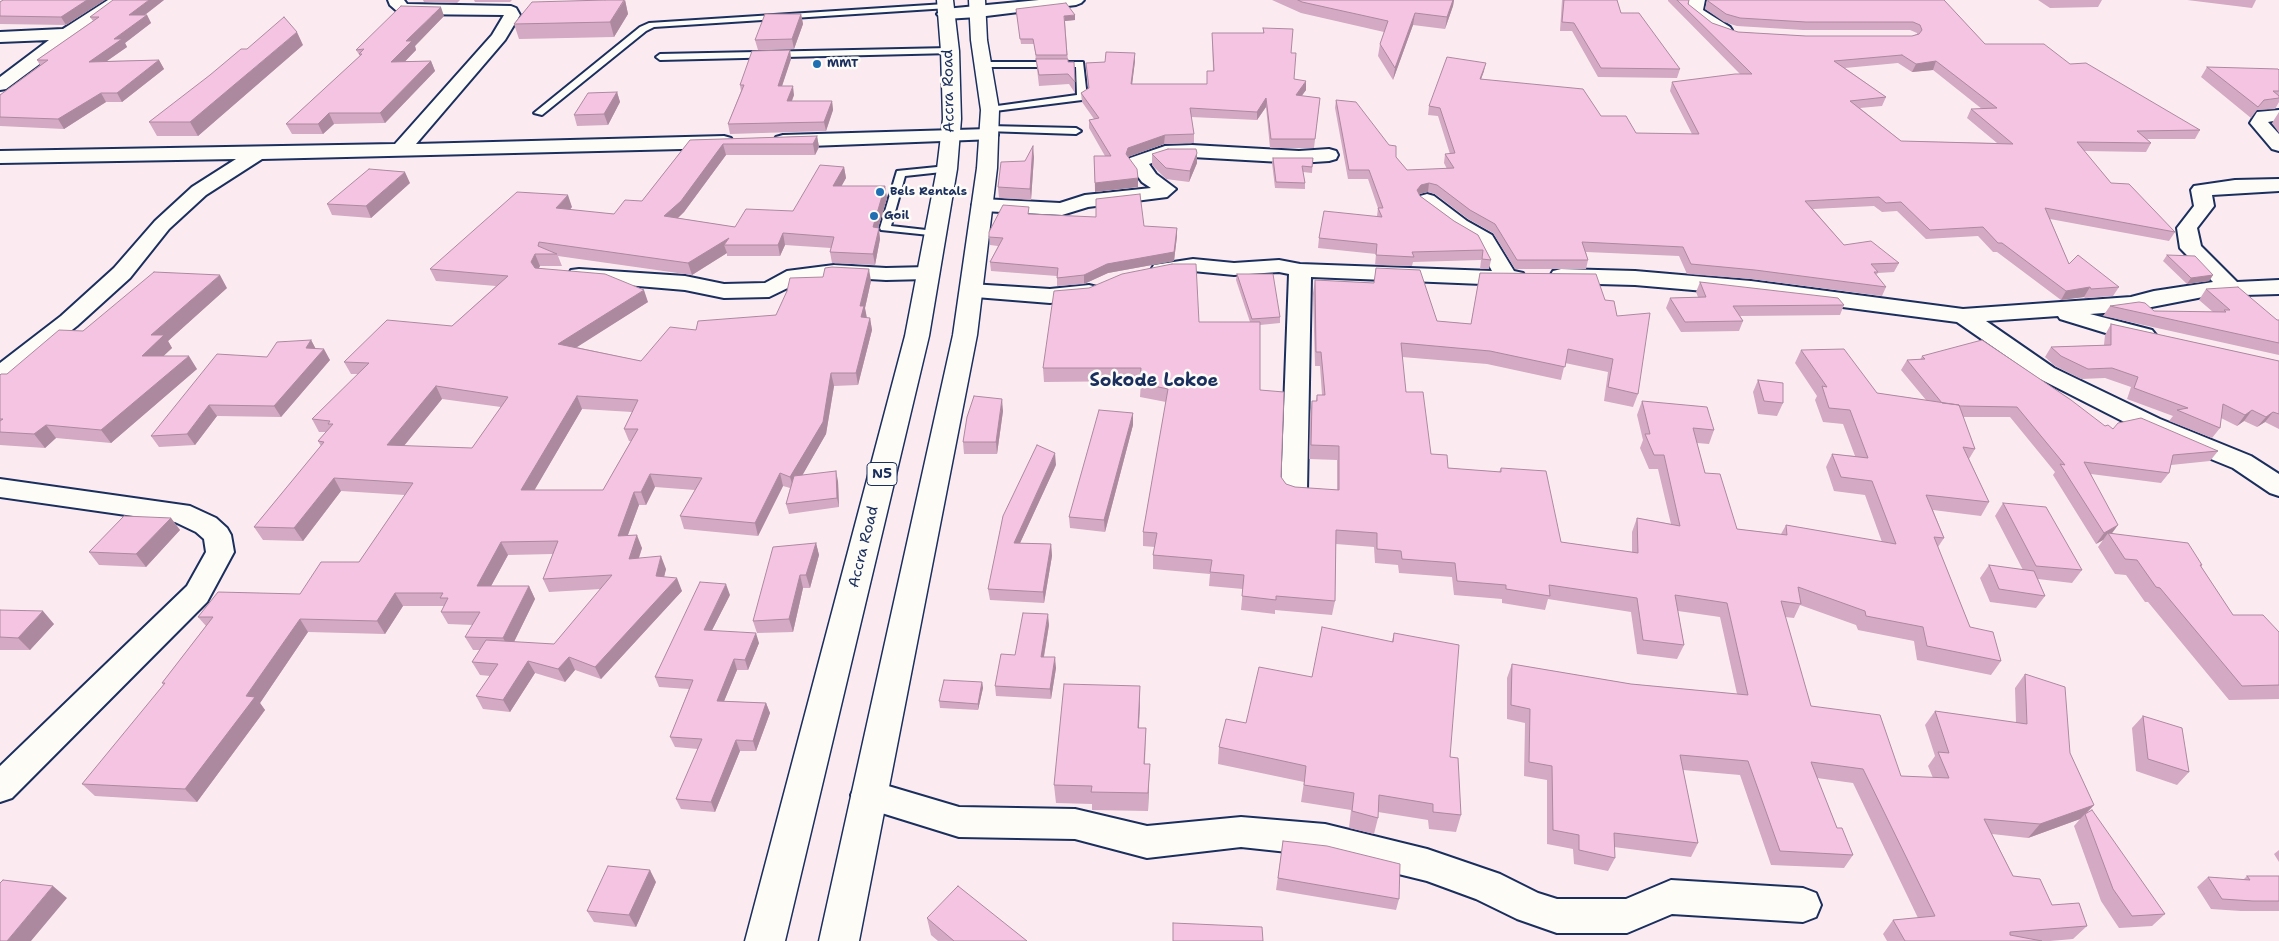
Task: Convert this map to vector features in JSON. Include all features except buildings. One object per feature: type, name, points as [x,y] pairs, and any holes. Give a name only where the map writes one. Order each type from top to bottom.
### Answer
[{"type":"main road","points":[[839,941],[965,335],[982,205],[989,125],[977,6]]},
{"type":"main road","name":"Accra Road","points":[[765,941],[917,336],[947,169],[952,119],[950,51],[945,7]]},
{"type":"street","points":[[0,85],[66,34],[118,0]]},
{"type":"street","points":[[396,0],[395,2],[403,9],[510,11],[512,15],[498,38],[401,149]]},
{"type":"street","points":[[945,7],[1076,0]]},
{"type":"street","points":[[1697,0],[1695,11],[1717,27],[1736,33]]},
{"type":"street","points":[[0,37],[66,34]]},
{"type":"street","points":[[2279,115],[2263,116],[2259,123],[2279,145]]},
{"type":"street","points":[[766,141],[950,137],[989,125]]},
{"type":"street","points":[[0,157],[738,142]]},
{"type":"street","points":[[982,205],[1062,209],[1086,201],[1160,193],[1166,189],[1149,178],[1137,162],[1165,152],[1192,151],[1299,157],[1329,155]]},
{"type":"street","points":[[0,375],[69,321],[115,279],[162,225],[199,191],[258,153]]},
{"type":"street","points":[[2232,289],[2191,248],[2187,228],[2204,206],[2201,190],[2235,186],[2279,186]]},
{"type":"street","points":[[1427,200],[1460,225],[1485,239],[1507,278]]},
{"type":"street","points":[[1139,274],[1193,265],[1234,269],[1279,266],[1300,270],[1507,278],[1635,278],[1751,288],[1963,316],[2131,304],[2208,289],[2279,287]]},
{"type":"street","points":[[1294,490],[1300,270]]},
{"type":"street","points":[[557,273],[685,284],[724,291],[769,290],[795,276],[834,271],[886,274],[928,273]]},
{"type":"street","points":[[971,291],[1050,296],[1089,292],[1107,284]]},
{"type":"street","points":[[2057,310],[2117,329],[2166,339]]},
{"type":"street","points":[[1963,316],[2046,373],[2151,425],[2242,462],[2279,487]]},
{"type":"street","points":[[0,488],[180,513],[206,525],[217,536],[220,552],[197,594],[0,788]]},
{"type":"street","points":[[868,795],[959,822],[1074,824],[1147,842],[1241,832],[1325,840],[1427,865],[1487,886],[1530,907],[1557,916],[1627,916],[1671,897],[1803,905]]},
{"type":"lane","points":[[539,113],[652,24],[945,7]]},
{"type":"lane","points":[[660,57],[950,51]]},
{"type":"lane","points":[[983,64],[1080,64],[1082,97],[989,125]]},
{"type":"lane","points":[[989,125],[1076,131]]},
{"type":"lane","points":[[935,234],[885,228],[901,173],[947,169]]},
{"type":"place","name":"MMT","points":[[817,64]]},
{"type":"place","name":"Bels Rentals","points":[[880,192]]},
{"type":"place","name":"Goil","points":[[874,216]]},
{"type":"district","name":"Sokode Lokoe","points":[[1154,381]]}]
